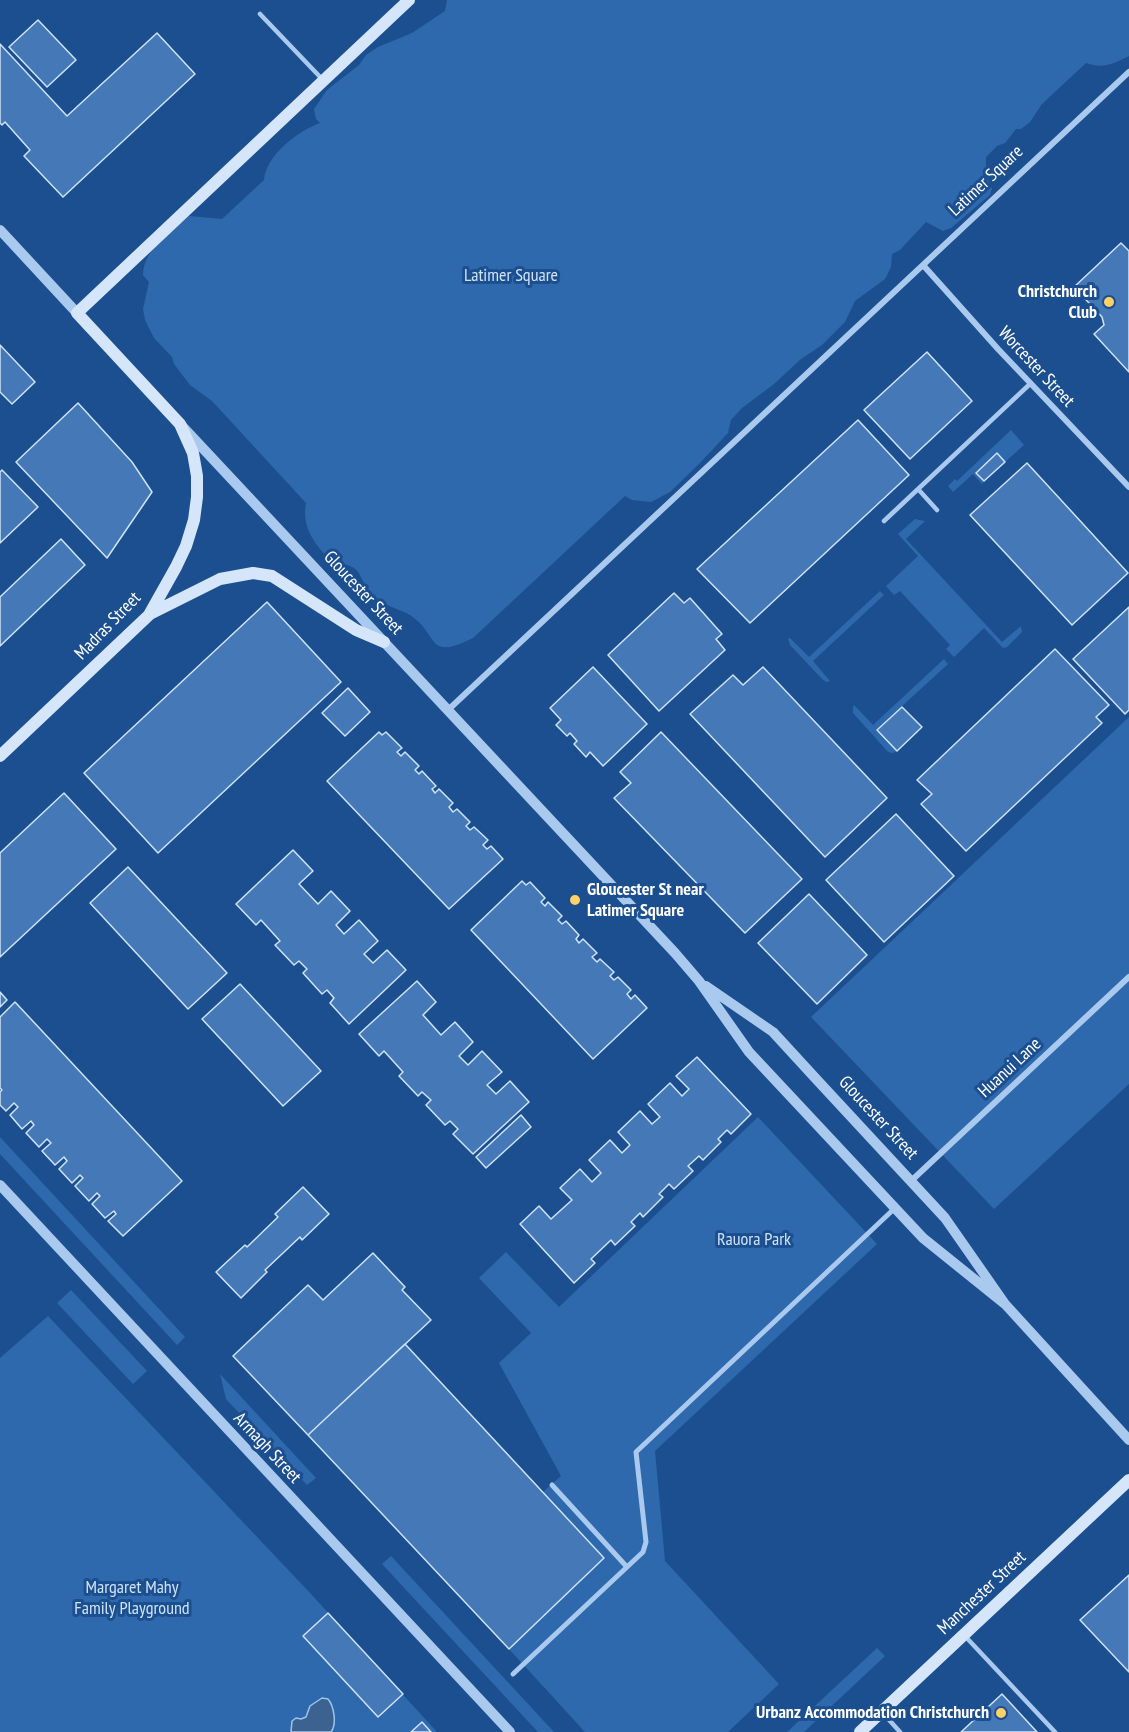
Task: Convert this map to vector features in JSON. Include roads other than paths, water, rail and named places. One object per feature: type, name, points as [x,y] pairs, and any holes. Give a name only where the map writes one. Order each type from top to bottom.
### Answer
[{"type":"main road","points":[[77,313],[409,0]]},
{"type":"main road","name":"Gloucester Street","points":[[77,313],[180,424]]},
{"type":"main road","name":"Madras Street","points":[[0,756],[149,615],[186,546],[194,520],[197,476],[193,453],[180,424]]},
{"type":"main road","points":[[149,615],[220,579],[253,573],[279,579],[356,630],[384,642]]},
{"type":"main road","name":"Manchester Street","points":[[860,1732],[1129,1480]]},
{"type":"street","name":"Latimer Square","points":[[448,710],[1129,72]]},
{"type":"street","name":"Gloucester Street","points":[[0,230],[77,313]]},
{"type":"street","name":"Worcester Street","points":[[923,265],[1129,488]]},
{"type":"street","name":"Gloucester Street","points":[[180,424],[699,981],[749,1052],[895,1208],[924,1238],[1005,1304]]},
{"type":"street","name":"Huanui Lane","points":[[911,1181],[1129,977]]},
{"type":"street","name":"Gloucester Street","points":[[699,981],[773,1032],[945,1218],[1005,1304],[1129,1440]]},
{"type":"street","name":"Armagh Street","points":[[0,1185],[510,1732]]},
{"type":"street","points":[[513,1674],[643,1552],[646,1542],[636,1452],[895,1208]]},
{"type":"street","points":[[552,1485],[627,1567]]},
{"type":"lane","points":[[260,14],[323,80]]},
{"type":"lane","points":[[884,521],[1030,383]]},
{"type":"lane","points":[[918,489],[937,510]]},
{"type":"lane","points":[[964,1634],[1054,1732]]},
{"type":"lane","points":[[881,1712],[900,1732]]},
{"type":"place","name":"Christchurch Club","points":[[1109,302]]},
{"type":"place","name":"Gloucester St near Latimer Square","points":[[575,900]]},
{"type":"place","name":"Urbanz Accommodation Christchurch","points":[[1001,1713]]},
{"type":"park label","name":"Rauora Park","points":[[754,1240]]},
{"type":"park label","name":"Margaret Mahy Family Playground","points":[[132,1598]]}]
